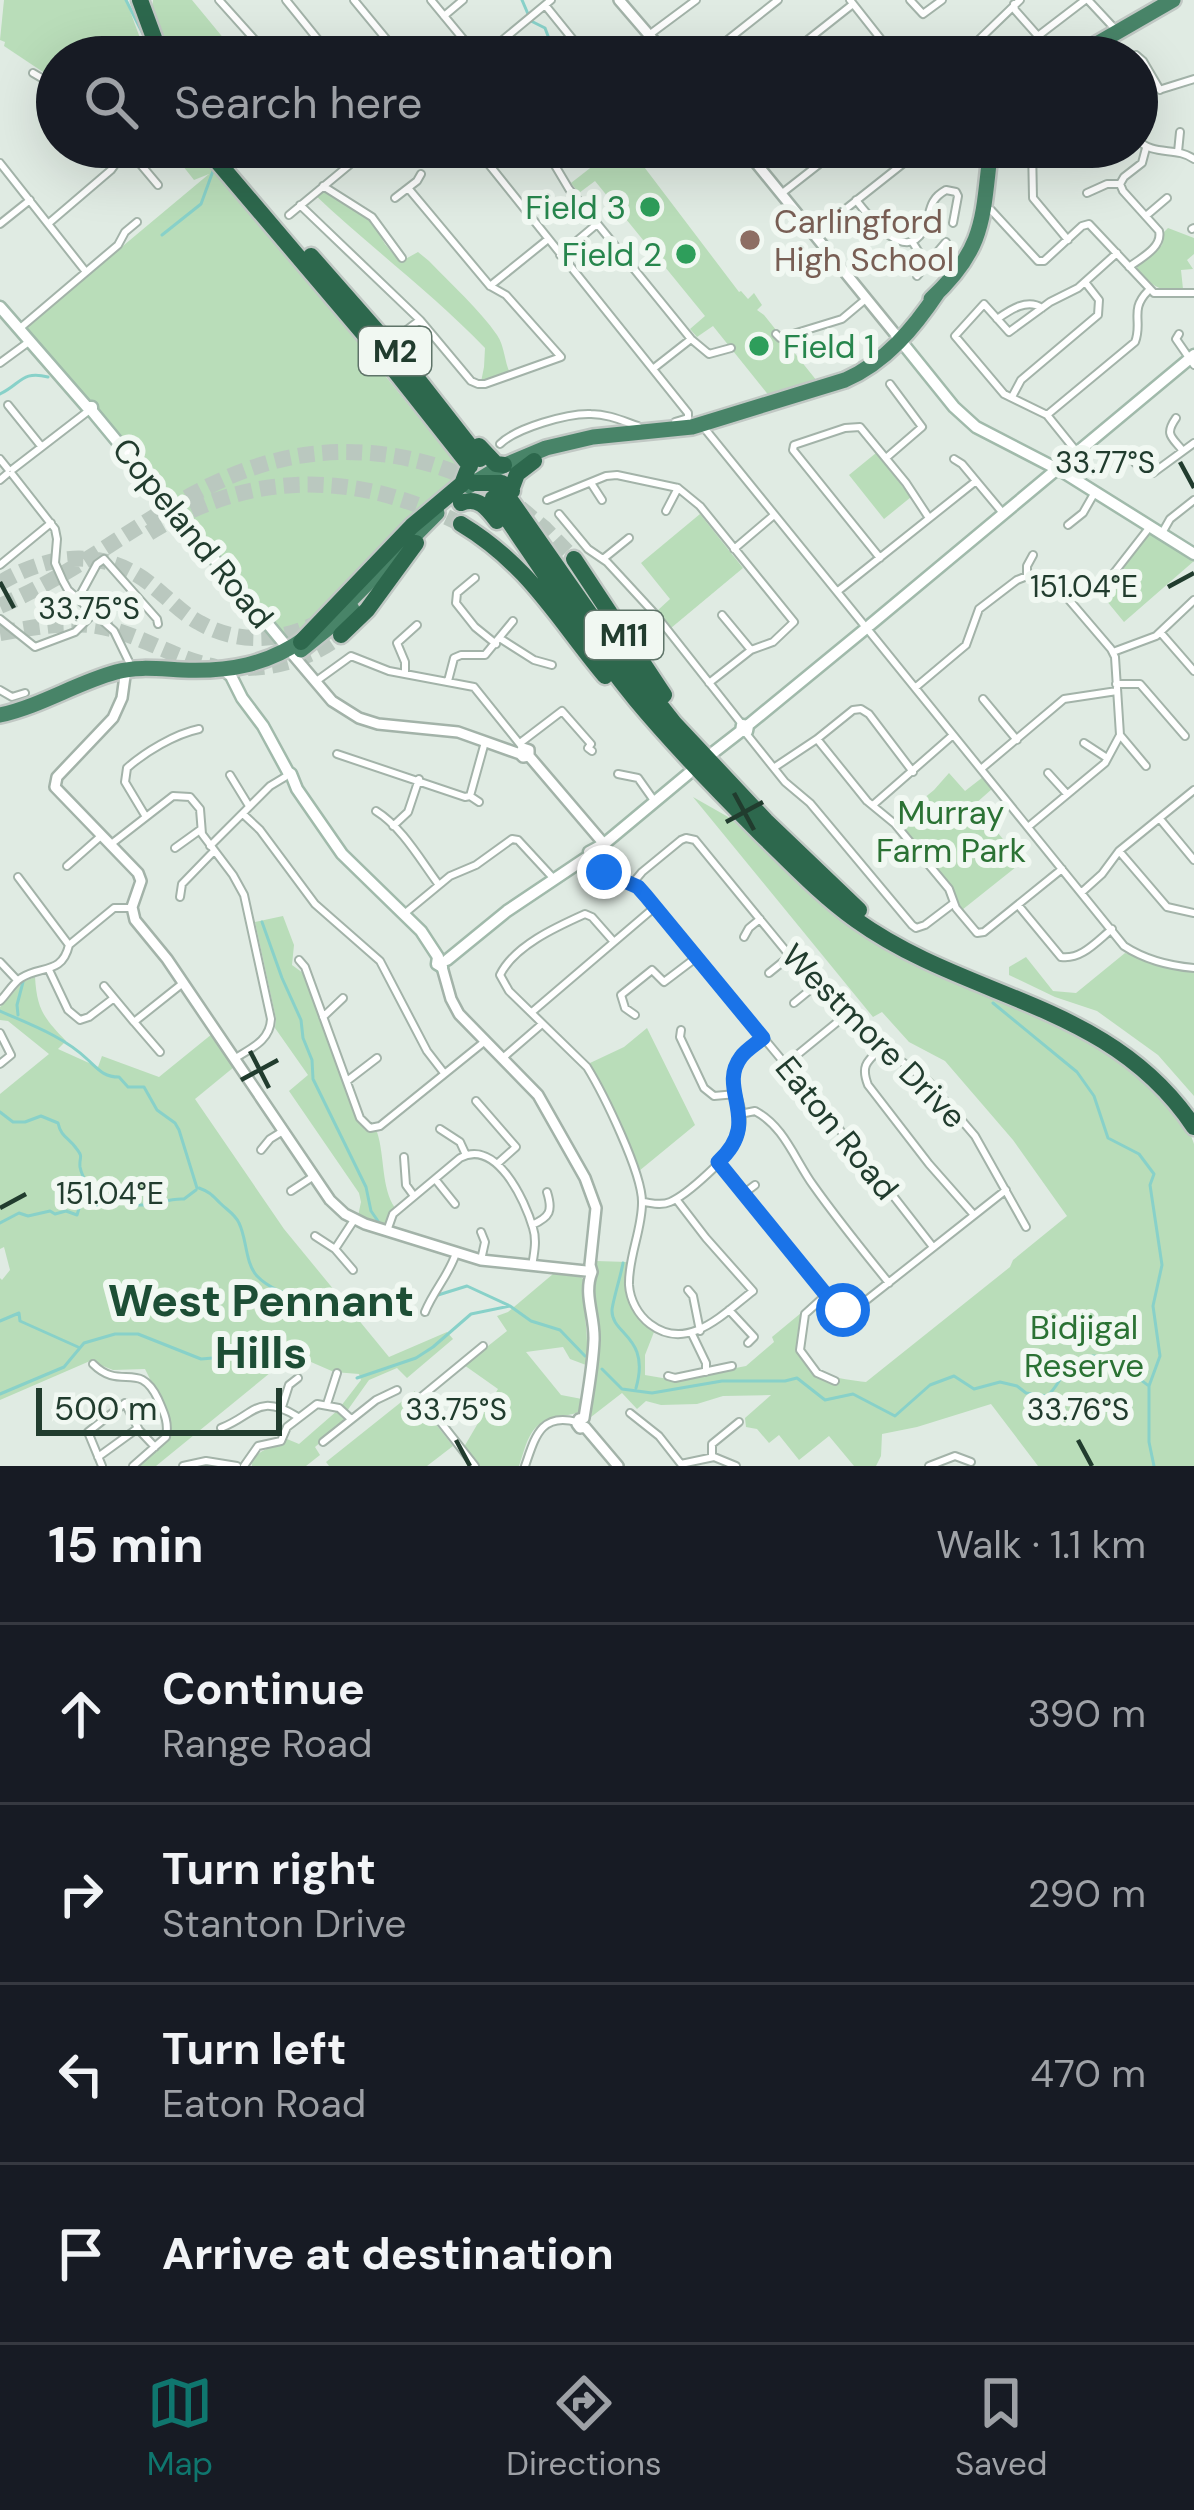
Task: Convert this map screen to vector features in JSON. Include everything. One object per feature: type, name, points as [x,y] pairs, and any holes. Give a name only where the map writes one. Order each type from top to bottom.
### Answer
[{"type":"highway","points":[[135,0],[146,36]]},
{"type":"highway","points":[[1110,36],[1173,0]]},
{"type":"highway","points":[[142,22],[150,36]]},
{"type":"highway","name":"M2","points":[[227,168],[631,661],[850,902]]},
{"type":"highway","points":[[294,649],[412,526],[485,477],[546,448],[732,416],[862,373],[897,345],[974,249],[988,168]]},
{"type":"highway","points":[[298,252],[399,365],[485,477]]},
{"type":"highway","name":"M2","points":[[298,252],[397,344],[588,636],[635,698],[704,776],[804,876],[875,934],[1067,1009],[1121,1045],[1194,1111]]},
{"type":"highway","points":[[294,649],[352,600],[436,514],[485,477],[518,474],[535,461],[579,448],[686,435],[696,424]]},
{"type":"highway","points":[[485,477],[471,500],[483,505],[502,528]]},
{"type":"highway","points":[[0,718],[20,715],[129,669],[228,674],[266,669],[343,618],[485,477]]},
{"type":"highway","name":"M2","points":[[485,477],[487,497],[502,528],[634,712],[804,876]]},
{"type":"highway","name":"M2","points":[[485,477],[664,711],[766,820],[850,902],[946,964]]},
{"type":"highway","points":[[363,583],[430,512]]},
{"type":"highway","name":"M11","points":[[461,524],[528,577],[634,712]]},
{"type":"highway","points":[[341,634],[367,610],[416,543]]},
{"type":"highway","name":"M11","points":[[574,559],[648,673],[709,751]]},
{"type":"highway","name":"M2","points":[[1157,1075],[1194,1127]]},
{"type":"main road","name":"Copeland Road","points":[[0,308],[294,649]]},
{"type":"main road","points":[[897,345],[968,420],[1057,468],[1194,554]]},
{"type":"main road","points":[[709,751],[744,728],[1192,360]]},
{"type":"main road","points":[[228,674],[288,776],[342,854],[425,934],[442,962],[594,853],[688,774]]},
{"type":"street","points":[[219,0],[251,36]]},
{"type":"street","points":[[286,0],[315,36]]},
{"type":"street","points":[[354,0],[382,36]]},
{"type":"street","points":[[431,0],[462,36]]},
{"type":"street","points":[[444,16],[463,0]]},
{"type":"street","points":[[620,0],[650,35],[690,2]]},
{"type":"street","points":[[733,36],[778,0]]},
{"type":"street","points":[[910,0],[923,14],[942,0]]},
{"type":"street","points":[[1015,4],[1037,36],[1086,0],[1117,32]]},
{"type":"street","points":[[811,36],[851,2],[878,36]]},
{"type":"street","points":[[507,36],[548,3],[572,36]]},
{"type":"street","points":[[982,36],[1015,4]]},
{"type":"street","points":[[1158,89],[1194,79]]},
{"type":"street","points":[[1178,152],[1180,132]]},
{"type":"street","points":[[1158,150],[1194,159]]},
{"type":"street","points":[[0,163],[86,272]]},
{"type":"street","points":[[50,223],[112,168]]},
{"type":"street","points":[[144,168],[158,184]]},
{"type":"street","points":[[289,215],[345,168]]},
{"type":"street","points":[[491,168],[1124,946],[1166,963],[1194,968]]},
{"type":"street","points":[[557,168],[691,339],[710,355],[731,348]]},
{"type":"street","points":[[763,168],[871,302],[897,345]]},
{"type":"street","points":[[781,194],[814,168]]},
{"type":"street","points":[[814,234],[897,168]]},
{"type":"street","points":[[1032,168],[1033,198],[1068,240]]},
{"type":"street","points":[[1120,184],[1136,168]]},
{"type":"street","points":[[395,199],[421,174]]},
{"type":"street","points":[[1088,194],[1107,184],[1120,184]]},
{"type":"street","points":[[1120,184],[1159,231],[1160,240],[1129,267]]},
{"type":"street","points":[[323,186],[372,217],[402,258]]},
{"type":"street","points":[[300,205],[420,320],[471,381],[478,384],[561,357],[506,295],[490,286],[408,188]]},
{"type":"street","points":[[912,241],[923,230],[932,200],[946,190],[958,195],[953,223]]},
{"type":"street","points":[[1146,216],[1167,198]]},
{"type":"street","points":[[0,224],[30,200]]},
{"type":"street","points":[[856,200],[885,235],[912,241],[927,265]]},
{"type":"street","points":[[983,208],[991,210],[1038,261],[1090,225],[1149,290],[1160,295],[1194,293]]},
{"type":"street","points":[[372,217],[380,210]]},
{"type":"street","points":[[19,329],[118,245],[137,222]]},
{"type":"street","points":[[560,254],[597,224]]},
{"type":"street","points":[[490,286],[547,240]]},
{"type":"street","points":[[917,276],[946,242]]},
{"type":"street","points":[[1076,451],[1047,415],[1004,394],[955,337],[984,304],[1009,332],[1085,282],[1117,253]]},
{"type":"street","points":[[1011,398],[1023,378],[1098,315],[1099,300],[1085,282]]},
{"type":"street","points":[[1047,415],[1135,343],[1137,305],[1149,290]]},
{"type":"street","points":[[776,334],[780,338],[842,319],[871,302]]},
{"type":"street","points":[[997,319],[1028,303],[1042,308]]},
{"type":"street","points":[[404,332],[420,320]]},
{"type":"street","points":[[1179,334],[1178,344],[1192,360]]},
{"type":"street","points":[[654,368],[691,339]]},
{"type":"street","points":[[0,363],[30,341]]},
{"type":"street","points":[[886,458],[922,427],[890,384]]},
{"type":"street","points":[[8,405],[41,446]]},
{"type":"street","points":[[8,473],[89,410]]},
{"type":"street","points":[[485,477],[513,434],[574,415],[598,414],[640,426],[696,424]]},
{"type":"street","points":[[1177,418],[1169,433],[1183,452]]},
{"type":"street","points":[[880,558],[792,447],[857,426],[929,518]]},
{"type":"street","points":[[1135,463],[1153,473],[1194,443]]},
{"type":"street","points":[[0,459],[51,523],[57,539],[55,563],[66,587],[117,636],[129,669],[113,718],[54,784],[140,877],[132,908],[138,924],[314,1176],[335,1205],[354,1220],[481,1260],[588,1272]]},
{"type":"street","points":[[954,459],[1005,515]]},
{"type":"street","points":[[547,500],[606,476],[624,475],[678,488],[700,506],[794,622],[773,642],[751,650],[709,683]]},
{"type":"street","points":[[838,592],[976,481]]},
{"type":"street","points":[[591,483],[602,500]]},
{"type":"street","points":[[666,511],[678,488]]},
{"type":"street","points":[[1068,526],[1083,513],[1095,492]]},
{"type":"street","points":[[1100,583],[1194,500]]},
{"type":"street","points":[[559,514],[655,614],[785,782],[810,803],[912,925],[925,925],[954,903]]},
{"type":"street","points":[[734,549],[775,515]]},
{"type":"street","points":[[0,565],[51,523]]},
{"type":"street","points":[[603,559],[629,538]]},
{"type":"street","points":[[1027,576],[1033,554]]},
{"type":"street","points":[[78,598],[104,559],[158,624]]},
{"type":"street","points":[[916,687],[966,645],[979,609],[1027,576],[1045,578],[1058,587],[1113,652],[1120,735],[1107,758],[1028,826]]},
{"type":"street","points":[[475,578],[458,591],[456,603],[475,627],[552,665]]},
{"type":"street","points":[[1113,652],[1148,640],[1194,600]]},
{"type":"street","points":[[0,619],[35,647],[75,632],[94,613]]},
{"type":"street","points":[[722,615],[751,650]]},
{"type":"street","points":[[448,681],[456,657],[484,656],[513,621]]},
{"type":"street","points":[[405,674],[397,643],[417,625]]},
{"type":"street","points":[[1160,632],[1194,671]]},
{"type":"street","points":[[294,649],[315,682],[337,705],[359,718],[458,732],[523,750],[564,711],[590,744]]},
{"type":"street","name":"Eaton Road","points":[[315,682],[351,656],[382,669],[474,687],[609,875],[632,884],[656,907],[933,1247]]},
{"type":"street","points":[[528,670],[534,660]]},
{"type":"street","points":[[981,769],[1064,699],[1140,684],[1184,736]]},
{"type":"street","points":[[0,690],[12,697],[25,693]]},
{"type":"street","points":[[983,699],[1017,740]]},
{"type":"street","points":[[774,768],[853,710],[864,709],[913,772]]},
{"type":"street","points":[[146,817],[125,782],[127,768],[188,731],[200,729]]},
{"type":"street","points":[[873,805],[953,735]]},
{"type":"street","points":[[1120,735],[1146,766]]},
{"type":"street","points":[[817,739],[950,890],[975,931],[980,933],[1062,869]]},
{"type":"street","points":[[470,796],[485,742]]},
{"type":"street","points":[[1084,743],[1107,758]]},
{"type":"street","points":[[337,754],[479,802]]},
{"type":"street","points":[[1048,773],[1066,794]]},
{"type":"street","points":[[618,774],[638,778],[655,802]]},
{"type":"street","points":[[230,775],[249,806]]},
{"type":"street","points":[[180,897],[182,884],[249,806],[288,776]]},
{"type":"street","points":[[393,826],[409,812],[418,779]]},
{"type":"street","points":[[1082,892],[1119,851],[1194,790]]},
{"type":"street","points":[[110,845],[170,797],[183,795],[199,806],[200,830],[244,895],[271,1019],[263,1040],[234,1059]]},
{"type":"street","points":[[376,812],[393,826],[439,885]]},
{"type":"street","points":[[243,814],[265,835],[315,904],[380,961],[427,1052],[444,1073]]},
{"type":"street","points":[[1160,819],[1194,860]]},
{"type":"street","points":[[175,848],[200,830]]},
{"type":"street","name":"Westmore Drive","points":[[632,884],[685,834],[695,840],[845,1015],[880,1050],[902,1060],[929,1082],[975,1136],[1027,1227]]},
{"type":"street","points":[[67,866],[101,836]]},
{"type":"street","points":[[404,914],[439,885],[515,839],[554,879]]},
{"type":"street","points":[[1119,851],[1167,907],[1194,913]]},
{"type":"street","points":[[0,1001],[17,980],[49,970],[68,954],[69,945],[18,878]]},
{"type":"street","points":[[1018,904],[1061,957],[1079,956],[1112,929]]},
{"type":"street","points":[[532,1012],[656,907]]},
{"type":"street","points":[[69,945],[115,908],[132,908]]},
{"type":"street","points":[[614,942],[585,914],[533,941],[500,975],[509,991],[594,1078],[620,1134],[643,1202],[629,1282],[633,1302],[645,1321],[675,1335],[696,1332],[753,1291],[676,1199]]},
{"type":"street","points":[[744,937],[760,919]]},
{"type":"street","points":[[769,973],[790,956]]},
{"type":"street","points":[[635,1016],[625,1007],[621,994],[652,970],[664,982],[697,958]]},
{"type":"street","points":[[299,960],[363,1124],[373,1129],[484,1042]]},
{"type":"street","points":[[0,962],[17,980]]},
{"type":"street","points":[[442,962],[455,1008],[542,1101],[592,1193],[596,1213],[588,1292],[594,1338],[582,1422]]},
{"type":"street","points":[[49,970],[68,1010],[80,1020],[114,998]]},
{"type":"street","points":[[134,1022],[183,983]]},
{"type":"street","points":[[794,1003],[816,985]]},
{"type":"street","points":[[104,986],[160,1052]]},
{"type":"street","points":[[323,1017],[344,998]]},
{"type":"street","points":[[785,1064],[845,1015]]},
{"type":"street","points":[[509,1068],[505,1056],[543,1024]]},
{"type":"street","points":[[681,1030],[704,1088],[715,1096],[736,1094]]},
{"type":"street","points":[[0,1034],[11,1055],[0,1064]]},
{"type":"street","points":[[643,1202],[664,1204],[676,1199],[730,1152],[740,1114],[734,1070],[742,1055],[763,1038]]},
{"type":"street","points":[[880,1050],[866,1062],[863,1072],[868,1085],[974,1215]]},
{"type":"street","points":[[347,1082],[376,1058]]},
{"type":"street","points":[[476,1101],[516,1147],[497,1164]]},
{"type":"street","points":[[740,1114],[755,1111],[766,1117],[889,1283]]},
{"type":"street","points":[[440,1129],[460,1142],[466,1155]]},
{"type":"street","points":[[261,1150],[283,1131]]},
{"type":"street","points":[[387,1231],[393,1214],[414,1196],[466,1155],[482,1153],[516,1189],[535,1239],[532,1266]]},
{"type":"street","points":[[404,1157],[406,1186],[414,1196]]},
{"type":"street","points":[[718,1162],[836,1307],[846,1310],[859,1306],[1006,1190]]},
{"type":"street","points":[[291,1191],[314,1176]]},
{"type":"street","points":[[435,1179],[455,1204]]},
{"type":"street","points":[[743,1193],[755,1185]]},
{"type":"street","points":[[532,1226],[548,1218],[547,1192]]},
{"type":"street","points":[[335,1249],[354,1220]]},
{"type":"street","points":[[481,1232],[485,1242],[481,1260]]},
{"type":"street","points":[[315,1236],[335,1249],[353,1270]]},
{"type":"street","points":[[425,1312],[456,1253]]},
{"type":"street","points":[[688,1290],[706,1372]]},
{"type":"street","points":[[826,1295],[807,1310],[800,1342],[806,1361],[817,1373],[835,1381]]},
{"type":"street","points":[[729,1310],[754,1339]]},
{"type":"street","points":[[476,1466],[421,1397],[483,1346]]},
{"type":"street","points":[[93,1364],[115,1378],[150,1383],[169,1423],[166,1437],[133,1466]]},
{"type":"street","points":[[668,1376],[732,1366]]},
{"type":"street","points":[[327,1404],[337,1373]]},
{"type":"street","points":[[282,1407],[289,1385],[298,1378]]},
{"type":"street","points":[[323,1442],[376,1400],[397,1390]]},
{"type":"street","points":[[102,1466],[88,1432],[125,1402],[138,1428],[155,1447]]},
{"type":"street","points":[[188,1465],[206,1461],[241,1466],[258,1446],[281,1441],[287,1427],[309,1408],[327,1404],[351,1419]]},
{"type":"street","points":[[225,1430],[260,1407],[282,1407],[298,1417]]},
{"type":"street","points":[[630,1413],[659,1436],[681,1464],[712,1457],[736,1466]]},
{"type":"street","points":[[525,1466],[542,1427],[556,1420],[582,1422],[618,1466]]},
{"type":"street","points":[[712,1457],[712,1444],[739,1422]]},
{"type":"street","points":[[98,1457],[138,1428]]},
{"type":"street","points":[[929,1466],[955,1456],[970,1462]]},
{"type":"green space","points":[[4,0],[126,0],[139,36],[36,36],[36,67],[0,40]]},
{"type":"green space","points":[[153,0],[192,0],[222,36],[160,36]]},
{"type":"green space","points":[[185,168],[218,168],[462,474],[324,616],[288,641],[26,327],[209,174],[194,180]]},
{"type":"green space","points":[[590,168],[645,168],[739,292],[748,299],[754,293],[762,305],[757,310],[817,381],[770,397],[713,326],[697,337],[690,329],[705,316],[595,181],[579,193],[571,183]]},
{"type":"green space","points":[[322,189],[370,219],[400,262],[418,252],[429,261],[497,335],[510,373],[481,382],[485,348],[314,194]]},
{"type":"green space","points":[[1168,228],[1194,238],[1194,254],[1187,260],[1193,269],[1181,270],[1183,289],[1157,287],[1137,268],[1162,245]]},
{"type":"green space","points":[[876,453],[911,497],[884,519],[849,475]]},
{"type":"green space","points":[[700,514],[743,568],[671,628],[657,611],[670,599],[641,563]]},
{"type":"green space","points":[[1149,532],[1194,561],[1124,622],[1101,594]]},
{"type":"green space","name":"Murray Farm Park","points":[[949,773],[965,791],[983,777],[992,789],[975,804],[1018,858],[1016,867],[962,910],[952,887],[896,821]]},
{"type":"green space","name":"Bidjigal Reserve","points":[[693,797],[730,818],[810,892],[912,964],[1019,1004],[1126,1060],[1189,1130],[1194,1144],[1194,1466],[1038,1466],[991,1404],[882,1434],[876,1466],[854,1466],[829,1436],[799,1460],[779,1435],[769,1443],[757,1429],[746,1427],[745,1418],[771,1395],[723,1396],[697,1404],[646,1401],[637,1409],[622,1393],[591,1417],[600,1339],[593,1295],[596,1261],[628,1262],[630,1302],[654,1332],[645,1355],[645,1375],[674,1380],[746,1366],[801,1313],[798,1344],[808,1363],[825,1374],[866,1382],[1067,1216],[1013,1140],[945,1061],[909,1042],[882,1012],[873,1017]]},
{"type":"green space","points":[[283,916],[294,945],[292,965],[303,973],[358,1119],[365,1130],[377,1132],[387,1191],[395,1208],[383,1226],[358,1216],[359,1193],[289,1091],[308,1075],[275,1028],[255,922]]},
{"type":"green space","points":[[1125,953],[1194,972],[1194,1096],[1158,1055],[1097,1011],[1009,975],[1009,967],[1026,957],[1053,991],[1076,993]]},
{"type":"green space","points":[[35,977],[43,1013],[66,1041],[58,1049],[98,1067],[102,1056],[159,1077],[212,1034],[234,1067],[195,1099],[284,1229],[389,1357],[447,1332],[453,1339],[407,1378],[397,1368],[369,1380],[347,1411],[341,1406],[361,1380],[359,1374],[334,1372],[311,1362],[281,1364],[156,1466],[137,1466],[171,1433],[171,1421],[145,1369],[113,1370],[90,1361],[0,1400],[0,1278],[10,1270],[4,1247],[0,1249],[0,1094],[49,1054],[8,1021],[0,1020],[0,1007],[23,982]]},
{"type":"green space","points":[[647,1028],[695,1125],[639,1171],[590,1063],[624,1047]]},
{"type":"green space","points":[[553,1274],[583,1279],[586,1365],[570,1359],[563,1347],[526,1352],[561,1395],[582,1399],[581,1411],[538,1425],[519,1466],[480,1466],[464,1447],[498,1389],[464,1365],[507,1331],[497,1316]]},
{"type":"green space","points":[[415,1391],[418,1405],[453,1446],[427,1466],[329,1466],[326,1462]]},
{"type":"green space","points":[[338,1410],[347,1420],[315,1447],[320,1455],[306,1466],[252,1466],[260,1452],[287,1439],[299,1444]]},
{"type":"waterway","points":[[126,0],[144,36]]},
{"type":"waterway","points":[[522,0],[531,21],[545,28],[548,36]]},
{"type":"waterway","points":[[162,235],[201,204],[212,168]]},
{"type":"waterway","points":[[0,394],[27,377],[48,377]]},
{"type":"waterway","points":[[262,922],[301,1020],[313,1079],[380,1224]]},
{"type":"waterway","points":[[18,1015],[23,982]]},
{"type":"waterway","points":[[993,1003],[1077,1072],[1094,1096],[1108,1138],[1139,1154],[1154,1174],[1150,1185],[1162,1265],[1153,1306],[1160,1356],[1149,1386]]},
{"type":"waterway","points":[[0,1011],[57,1037],[128,1087],[144,1087],[157,1110],[179,1130],[197,1188]]},
{"type":"waterway","points":[[0,1112],[13,1122],[41,1116],[58,1123],[80,1154],[81,1171],[94,1196],[103,1196]]},
{"type":"waterway","points":[[199,1188],[235,1217],[253,1271],[270,1286],[329,1304],[409,1311]]},
{"type":"waterway","points":[[0,1223],[19,1213],[66,1211],[77,1215],[81,1202],[90,1208],[105,1199],[144,1205],[184,1199],[196,1190]]},
{"type":"waterway","points":[[623,1263],[612,1310],[617,1325],[635,1347],[636,1388]]},
{"type":"waterway","points":[[438,1295],[467,1286],[531,1321],[560,1330],[585,1356]]},
{"type":"waterway","points":[[357,1378],[416,1358],[471,1314],[510,1306]]},
{"type":"waterway","points":[[0,1321],[19,1313],[20,1321],[78,1347]]},
{"type":"waterway","points":[[0,1394],[64,1367],[84,1343],[115,1334],[138,1334],[201,1359],[249,1355],[302,1364]]},
{"type":"waterway","points":[[602,1369],[622,1389],[652,1393],[722,1381],[797,1378],[825,1400],[853,1394],[895,1416],[930,1385],[954,1376],[974,1389],[1000,1382],[1047,1396],[1071,1365],[1081,1358],[1102,1357],[1149,1386],[1154,1466]]},
{"type":"tunnel","points":[[0,606],[47,583],[176,504],[266,464],[316,454],[371,453],[425,463],[477,483]]},
{"type":"tunnel","points":[[149,533],[225,497],[303,485],[382,494],[461,524]]},
{"type":"tunnel","points":[[520,508],[574,559]]},
{"type":"tunnel","points":[[0,583],[56,561],[94,560],[131,571],[193,619],[229,635],[274,637],[317,623]]},
{"type":"tunnel","points":[[0,633],[60,625],[97,626],[216,667]]},
{"type":"tunnel","points":[[248,668],[297,659],[341,635]]},
{"type":"place","name":"Field 3","points":[[650,207]]},
{"type":"place","name":"Carlingford High School","points":[[750,240]]},
{"type":"place","name":"Field 2","points":[[686,254]]},
{"type":"place","name":"Field 1","points":[[759,346]]},
{"type":"district","name":"West Pennant Hills","points":[[261,1326]]},
{"type":"route","points":[[604,872],[638,887],[763,1038],[742,1055],[734,1070],[740,1124],[730,1152],[718,1162],[843,1310]]}]
